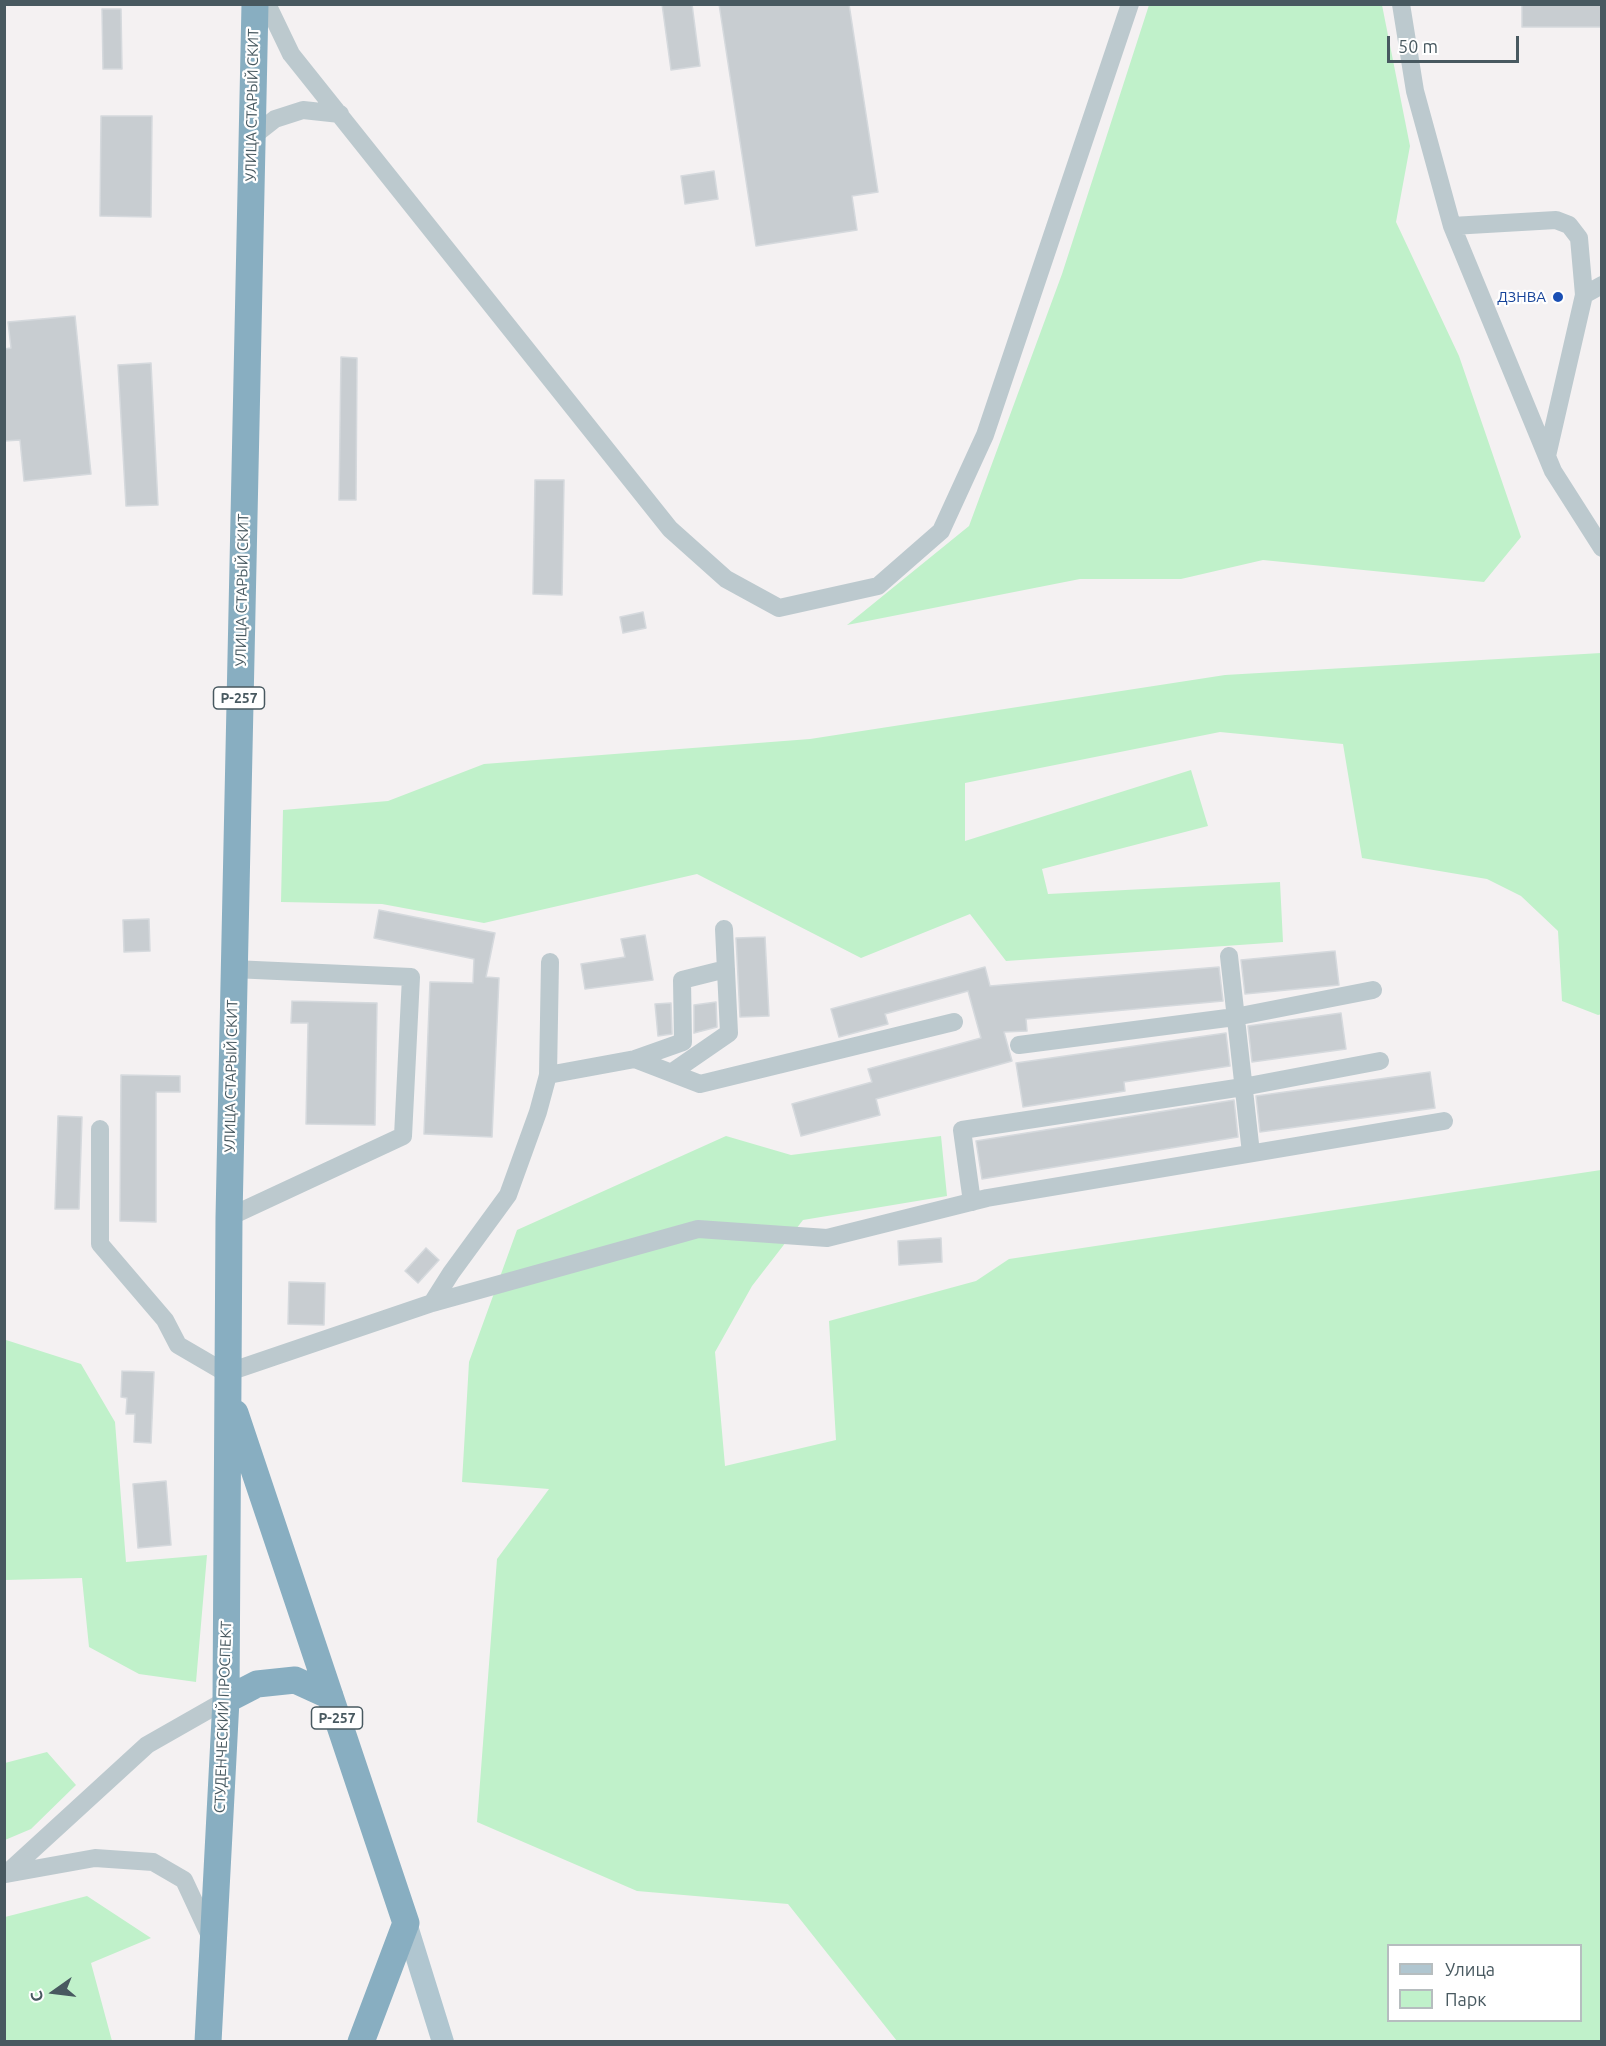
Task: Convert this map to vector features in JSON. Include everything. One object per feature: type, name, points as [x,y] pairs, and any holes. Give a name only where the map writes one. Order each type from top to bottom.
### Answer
[{"type":"highway","name":"УЛИЦА СТАРЫЙ СКИТ","points":[[227,1383],[233,969],[255,4]]},
{"type":"highway","name":"Р-257","points":[[227,1383],[406,1923]]},
{"type":"highway","name":"СТУДЕНЧЕСКИЙ ПРОСПЕКТ","points":[[208,2042],[226,1700],[227,1383]]},
{"type":"highway","name":"Р-257","points":[[226,1700],[257,1684],[295,1680],[330,1696]]},
{"type":"highway","points":[[361,2042],[406,1923]]},
{"type":"main road","points":[[406,1923],[443,2042]]},
{"type":"street","points":[[267,4],[291,54],[670,529],[726,579],[779,608],[878,586],[941,531],[985,435],[1130,4]]},
{"type":"street","points":[[1401,4],[1415,91],[1452,226],[1547,456],[1602,548]]},
{"type":"street","points":[[252,137],[274,119],[303,110],[340,114]]},
{"type":"street","points":[[1452,226],[1556,220],[1569,225],[1579,238],[1584,295],[1547,456]]},
{"type":"street","points":[[1584,295],[1602,285]]},
{"type":"street","points":[[671,1073],[729,1033],[724,929]]},
{"type":"street","points":[[1229,956],[1251,1153]]},
{"type":"street","points":[[432,1303],[451,1272],[508,1194],[548,1075],[550,962]]},
{"type":"street","points":[[229,1217],[404,1136],[411,977],[233,969]]},
{"type":"street","points":[[548,1075],[635,1059],[683,1042],[682,980],[726,969]]},
{"type":"street","points":[[1019,1045],[1235,1017],[1373,990]]},
{"type":"street","points":[[635,1059],[700,1084],[954,1022]]},
{"type":"street","points":[[972,1202],[962,1130],[1243,1087],[1380,1061]]},
{"type":"street","points":[[100,1129],[100,1244],[165,1320],[177,1345],[227,1383],[432,1303],[698,1229],[827,1238],[972,1202],[1444,1121]]},
{"type":"street","points":[[5,1874],[147,1744],[226,1700]]},
{"type":"street","points":[[5,1874],[95,1858],[153,1862],[184,1880],[213,1942]]},
{"type":"green space","points":[[1149,5],[1382,5],[1410,146],[1396,222],[1459,356],[1521,537],[1484,582],[1263,560],[1181,579],[1080,579],[847,625],[969,526],[1062,274]]},
{"type":"green space","points":[[1601,653],[1602,1014],[1598,1015],[1562,1001],[1558,931],[1521,896],[1487,879],[1362,858],[1343,744],[1220,732],[965,783],[965,841],[1191,770],[1208,826],[1042,869],[1048,894],[1280,882],[1283,942],[1006,961],[970,914],[861,958],[697,874],[484,923],[382,904],[281,902],[283,810],[388,801],[484,764],[810,739],[1225,675]]},
{"type":"green space","points":[[726,1136],[791,1155],[941,1136],[947,1196],[803,1220],[752,1286],[715,1352],[725,1466],[836,1440],[829,1321],[976,1281],[1009,1259],[1601,1170],[1601,2041],[897,2041],[788,1904],[637,1891],[477,1822],[497,1559],[549,1489],[462,1482],[469,1362],[517,1230]]},
{"type":"green space","points":[[6,1340],[81,1364],[115,1422],[126,1562],[207,1555],[196,1682],[139,1674],[89,1647],[82,1578],[5,1580]]},
{"type":"green space","points":[[47,1752],[76,1785],[31,1829],[5,1840],[5,1763]]},
{"type":"green space","points":[[87,1896],[151,1938],[91,1963],[112,2041],[5,2041],[5,1917]]},
{"type":"building","points":[[662,4],[692,4],[700,66],[671,70]]},
{"type":"building","points":[[719,4],[849,4],[878,192],[852,196],[857,230],[756,246]]},
{"type":"building","points":[[1522,4],[1602,4],[1602,27],[1522,27]]},
{"type":"building","points":[[102,9],[121,9],[122,69],[103,69]]},
{"type":"building","points":[[101,116],[152,116],[151,217],[100,216]]},
{"type":"building","points":[[714,171],[718,199],[685,204],[681,176]]},
{"type":"building","points":[[75,316],[91,474],[24,481],[20,440],[4,441],[4,349],[11,348],[8,322]]},
{"type":"building","points":[[341,357],[357,358],[356,500],[339,500]]},
{"type":"building","points":[[151,363],[158,505],[126,506],[118,365]]},
{"type":"building","points":[[535,480],[564,480],[562,595],[533,594]]},
{"type":"building","points":[[643,612],[646,628],[623,633],[620,617]]},
{"type":"building","points":[[379,910],[495,933],[486,977],[499,978],[492,1137],[424,1134],[430,982],[473,983],[474,959],[374,938]]},
{"type":"building","points":[[149,919],[150,951],[124,952],[123,920]]},
{"type":"building","points":[[645,935],[653,980],[585,989],[581,964],[625,957],[621,939]]},
{"type":"building","points":[[765,937],[769,1016],[740,1017],[736,938]]},
{"type":"building","points":[[1335,951],[1339,985],[1245,994],[1241,960]]},
{"type":"building","points":[[985,967],[990,986],[1219,967],[1223,1001],[1026,1019],[1027,1031],[1004,1032],[1012,1061],[876,1099],[880,1115],[801,1136],[792,1104],[872,1082],[868,1069],[981,1038],[968,991],[885,1014],[888,1024],[839,1037],[831,1009]]},
{"type":"building","points":[[292,1001],[377,1003],[375,1125],[306,1124],[308,1023],[291,1023]]},
{"type":"building","points":[[716,1002],[717,1027],[694,1033],[694,1005]]},
{"type":"building","points":[[671,1003],[672,1034],[658,1036],[655,1004]]},
{"type":"building","points":[[1341,1013],[1346,1049],[1252,1062],[1248,1026]]},
{"type":"building","points":[[1226,1033],[1230,1066],[1124,1082],[1125,1091],[1023,1107],[1016,1063]]},
{"type":"building","points":[[1430,1072],[1435,1108],[1260,1132],[1256,1096]]},
{"type":"building","points":[[121,1075],[180,1076],[180,1092],[156,1092],[156,1222],[120,1221]]},
{"type":"building","points":[[1234,1100],[1238,1137],[982,1179],[976,1141]]},
{"type":"building","points":[[58,1116],[82,1117],[79,1209],[55,1209]]},
{"type":"building","points":[[941,1238],[942,1262],[899,1265],[898,1241]]},
{"type":"building","points":[[426,1248],[439,1260],[418,1283],[405,1271]]},
{"type":"building","points":[[289,1282],[325,1283],[324,1325],[288,1324]]},
{"type":"building","points":[[122,1371],[154,1372],[151,1443],[134,1442],[135,1414],[126,1414],[127,1398],[121,1397]]},
{"type":"building","points":[[166,1481],[171,1545],[138,1548],[133,1484]]},
{"type":"place","name":"ДЗНВА","points":[[1558,297]]}]
